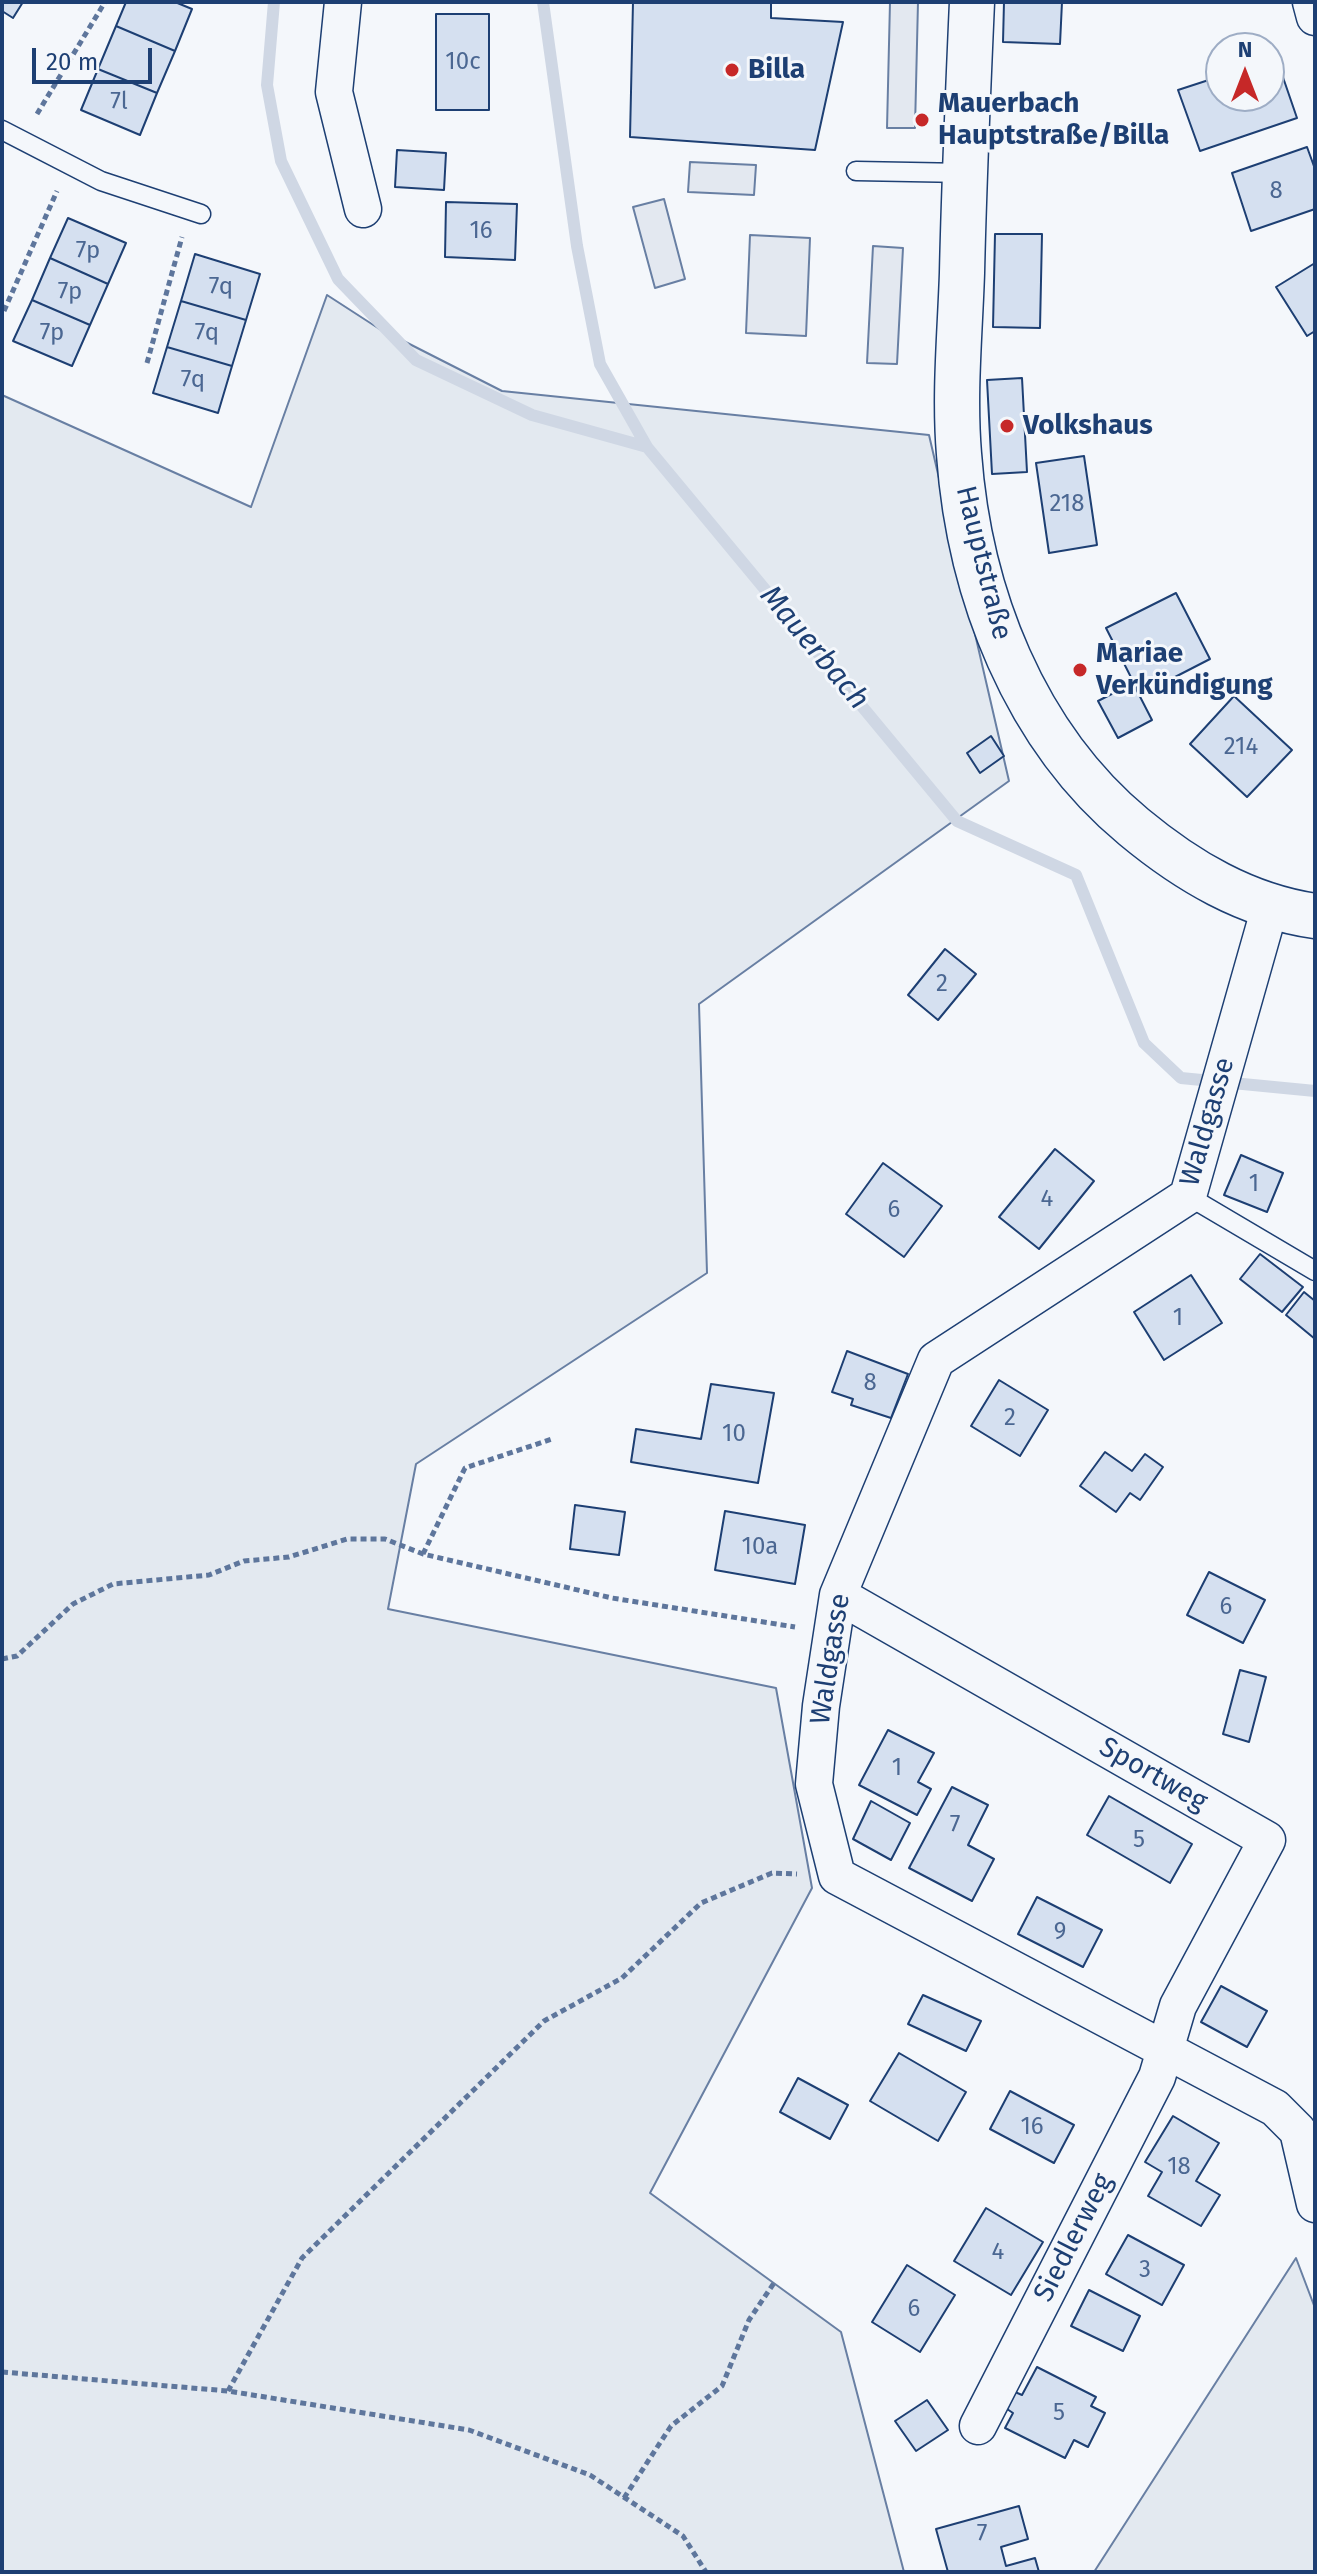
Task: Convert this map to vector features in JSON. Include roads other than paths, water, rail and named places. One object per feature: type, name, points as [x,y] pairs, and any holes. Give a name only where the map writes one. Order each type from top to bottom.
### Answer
[{"type":"main road","name":"Hauptstraße","points":[[972,2],[959,453],[973,547],[1003,645],[1042,722],[1080,775],[1151,841],[1227,889],[1270,907],[1315,916]]},
{"type":"street","points":[[343,2],[334,92],[363,209]]},
{"type":"street","points":[[1311,2],[1315,17]]},
{"type":"street","name":"Waldgasse","points":[[1166,2049],[837,1876],[814,1784],[821,1706],[838,1595],[936,1360],[1188,1196],[1270,907]]},
{"type":"street","name":"Sportweg","points":[[838,1595],[1267,1840],[1178,2006],[1166,2049]]},
{"type":"street","points":[[1166,2049],[1275,2108],[1298,2131],[1315,2204]]},
{"type":"street","name":"Siedlerweg","points":[[978,2426],[1157,2077],[1166,2049]]},
{"type":"lane","points":[[2,130],[101,181],[196,212]]},
{"type":"lane","points":[[856,171],[965,173]]},
{"type":"lane","points":[[1188,1196],[1315,1271]]},
{"type":"waterway","points":[[274,2],[267,85],[281,161],[338,279],[416,360],[532,415],[647,447]]},
{"type":"waterway","name":"Mauerbach","points":[[543,2],[577,246],[600,364],[647,447],[957,821],[1076,875],[1144,1043],[1181,1078],[1315,1091]]},
{"type":"place","name":"Billa","points":[[732,70]]},
{"type":"place","name":"Mauerbach Hauptstraße/Billa","points":[[922,120]]},
{"type":"place","name":"Volkshaus","points":[[1007,426]]},
{"type":"place","name":"Mariae Verkündigung","points":[[1080,670]]}]
